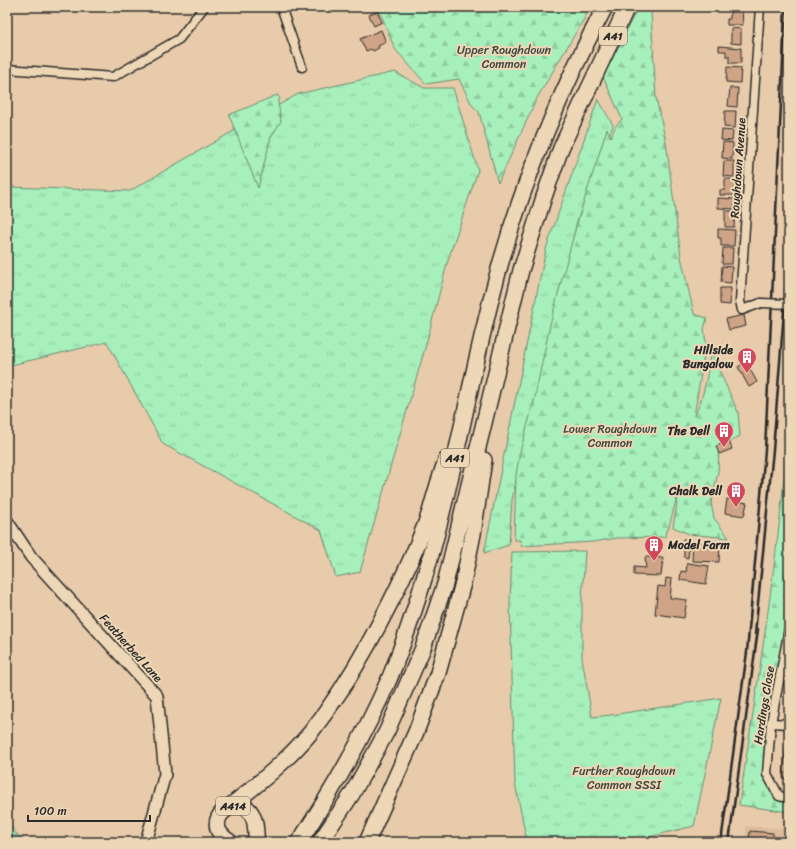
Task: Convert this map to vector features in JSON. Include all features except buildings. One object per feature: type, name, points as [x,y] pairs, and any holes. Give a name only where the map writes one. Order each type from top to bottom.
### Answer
[{"type":"highway","name":"A41","points":[[299,842],[342,771],[389,678],[405,636],[429,564],[448,492],[475,363],[499,268],[536,158],[566,86],[605,7]]},
{"type":"highway","name":"A41","points":[[320,842],[352,794],[387,731],[423,648],[445,584],[521,270],[558,155],[627,7]]},
{"type":"highway","points":[[229,807],[285,759],[311,732],[356,666],[406,571],[429,513],[454,435],[466,405]]},
{"type":"highway","points":[[367,842],[416,732],[438,673],[463,583],[474,534],[488,435],[488,408]]},
{"type":"highway","name":"A414","points":[[230,842],[221,836],[216,836],[217,823],[224,810],[229,807],[238,806],[247,809],[253,816],[256,826],[257,842]]},
{"type":"street","points":[[7,69],[112,78],[178,39],[204,7]]},
{"type":"street","points":[[281,7],[302,67]]},
{"type":"street","name":"Roughdown Avenue","points":[[760,7],[740,300],[742,310],[761,302],[789,304]]},
{"type":"street","name":"Featherbed Lane","points":[[7,521],[31,557],[157,696],[165,774],[146,842]]},
{"type":"street","name":"Hardings Close","points":[[789,629],[771,723],[768,774],[779,796],[789,798]]},
{"type":"street","points":[[771,723],[789,724]]},
{"type":"shaded area","points":[[746,826],[789,829],[789,842],[745,842]]},
{"type":"green space","name":"Upper Roughdown Common","points":[[378,7],[591,7],[537,98],[498,183],[479,112],[472,105],[459,79],[426,84],[395,49]]},
{"type":"green space","name":"Lower Roughdown Common","points":[[638,7],[654,7],[651,13],[656,98],[666,142],[681,257],[694,314],[707,318],[704,329],[706,344],[694,416],[705,384],[709,366],[710,350],[738,412],[740,436],[719,449],[718,472],[711,503],[714,518],[729,538],[689,534],[673,527],[680,486],[665,537],[617,538],[593,542],[521,546],[520,540],[514,540],[516,475],[520,452],[534,401],[550,325],[577,223],[607,129],[611,137],[615,127],[622,119],[603,77]]},
{"type":"green space","points":[[395,72],[424,88],[453,88],[478,170],[448,260],[425,348],[360,572],[336,577],[321,530],[163,444],[107,342],[7,366],[7,187],[130,191],[298,94]]},
{"type":"green space","points":[[277,95],[280,98],[278,102],[281,121],[271,137],[258,188],[229,115]]},
{"type":"green space","points":[[598,99],[613,125],[577,221],[550,344],[521,456],[512,500],[509,545],[484,553],[546,249]]},
{"type":"green space","points":[[789,425],[789,590],[764,773],[774,794],[789,805],[789,812],[739,805],[774,568]]},
{"type":"green space","name":"Further Roughdown Common SSSI","points":[[585,551],[582,598],[582,658],[592,717],[721,698],[694,826],[628,842],[527,842],[515,783],[510,604],[512,552]]},
{"type":"green space","points":[[7,823],[24,842],[7,842]]},
{"type":"railway","points":[[721,842],[747,652],[765,450],[786,7]]},
{"type":"railway","points":[[755,634],[773,450],[789,249]]},
{"type":"railway","points":[[729,842],[758,629]]},
{"type":"place","name":"Hillside Bungalow","points":[[747,374]]},
{"type":"place","name":"The Dell","points":[[724,448]]},
{"type":"place","name":"Chalk Dell","points":[[736,508]]},
{"type":"place","name":"Model Farm","points":[[654,562]]}]
